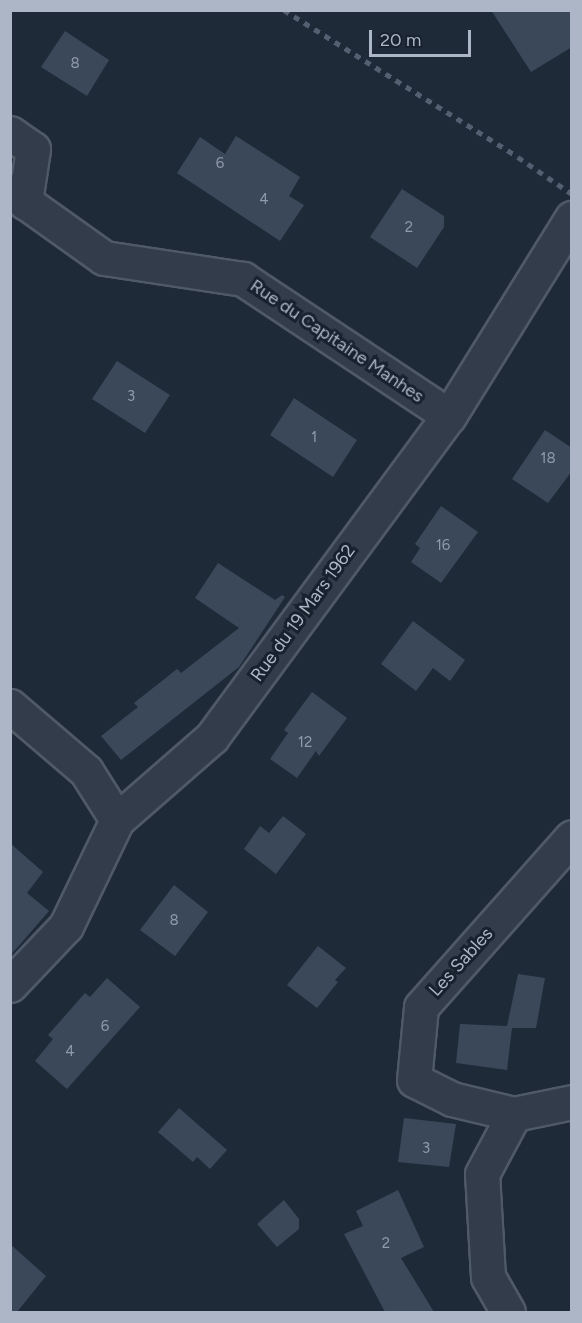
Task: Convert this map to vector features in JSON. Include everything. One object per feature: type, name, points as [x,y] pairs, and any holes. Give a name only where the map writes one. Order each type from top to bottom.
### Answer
[{"type":"street","name":"Rue du Capitaine Manhes","points":[[10,133],[33,149],[18,197],[104,258],[243,279],[448,416]]},
{"type":"street","name":"Rue du 19 Mars 1962","points":[[10,985],[66,926],[117,820],[212,737],[448,416],[572,218]]},
{"type":"street","points":[[10,706],[86,771],[117,820]]},
{"type":"street","name":"Les Sables","points":[[514,1114],[452,1099],[414,1080],[421,1007],[572,837]]},
{"type":"street","points":[[508,1312],[488,1277],[482,1174],[514,1114],[572,1102]]},
{"type":"building","points":[[491,10],[572,10],[572,47],[531,72]]},
{"type":"building","points":[[65,31],[109,60],[87,96],[41,67]]},
{"type":"building","points":[[236,136],[300,177],[289,196],[304,205],[280,241],[177,173],[200,137],[225,154]]},
{"type":"building","points":[[402,189],[444,216],[444,227],[417,268],[370,237]]},
{"type":"building","points":[[117,361],[170,395],[145,433],[92,399]]},
{"type":"building","points":[[294,398],[357,440],[333,477],[270,435]]},
{"type":"building","points":[[545,430],[572,448],[572,471],[548,503],[512,479]]},
{"type":"building","points":[[441,506],[478,532],[441,583],[411,562],[420,548],[415,544]]},
{"type":"building","points":[[218,563],[275,600],[282,595],[285,597],[239,667],[121,760],[101,736],[138,707],[134,703],[177,669],[181,673],[239,628],[195,598]]},
{"type":"building","points":[[413,621],[465,660],[450,681],[433,668],[416,691],[381,664]]},
{"type":"building","points":[[312,692],[347,718],[319,756],[316,751],[297,778],[270,759],[288,733],[284,730]]},
{"type":"building","points":[[283,816],[306,834],[276,874],[244,849],[260,826],[269,833]]},
{"type":"building","points":[[10,843],[43,872],[27,893],[49,911],[10,956]]},
{"type":"building","points":[[174,885],[208,912],[175,956],[140,930]]},
{"type":"building","points":[[318,946],[346,968],[335,980],[338,982],[317,1008],[287,985]]},
{"type":"building","points":[[518,974],[545,978],[536,1028],[512,1028],[507,1070],[456,1063],[460,1024],[507,1026]]},
{"type":"building","points":[[107,978],[140,1007],[67,1089],[35,1061],[53,1039],[48,1035],[85,993],[90,997]]},
{"type":"building","points":[[179,1108],[227,1150],[210,1169],[197,1157],[193,1162],[158,1132]]},
{"type":"building","points":[[404,1118],[456,1124],[449,1167],[398,1162]]},
{"type":"building","points":[[398,1190],[424,1247],[401,1258],[434,1312],[385,1312],[344,1234],[363,1226],[356,1211]]},
{"type":"building","points":[[284,1200],[299,1219],[299,1229],[277,1247],[257,1224]]},
{"type":"building","points":[[10,1244],[46,1276],[17,1312],[10,1312]]},
{"type":"railway","points":[[284,10],[518,157],[572,194]]}]
